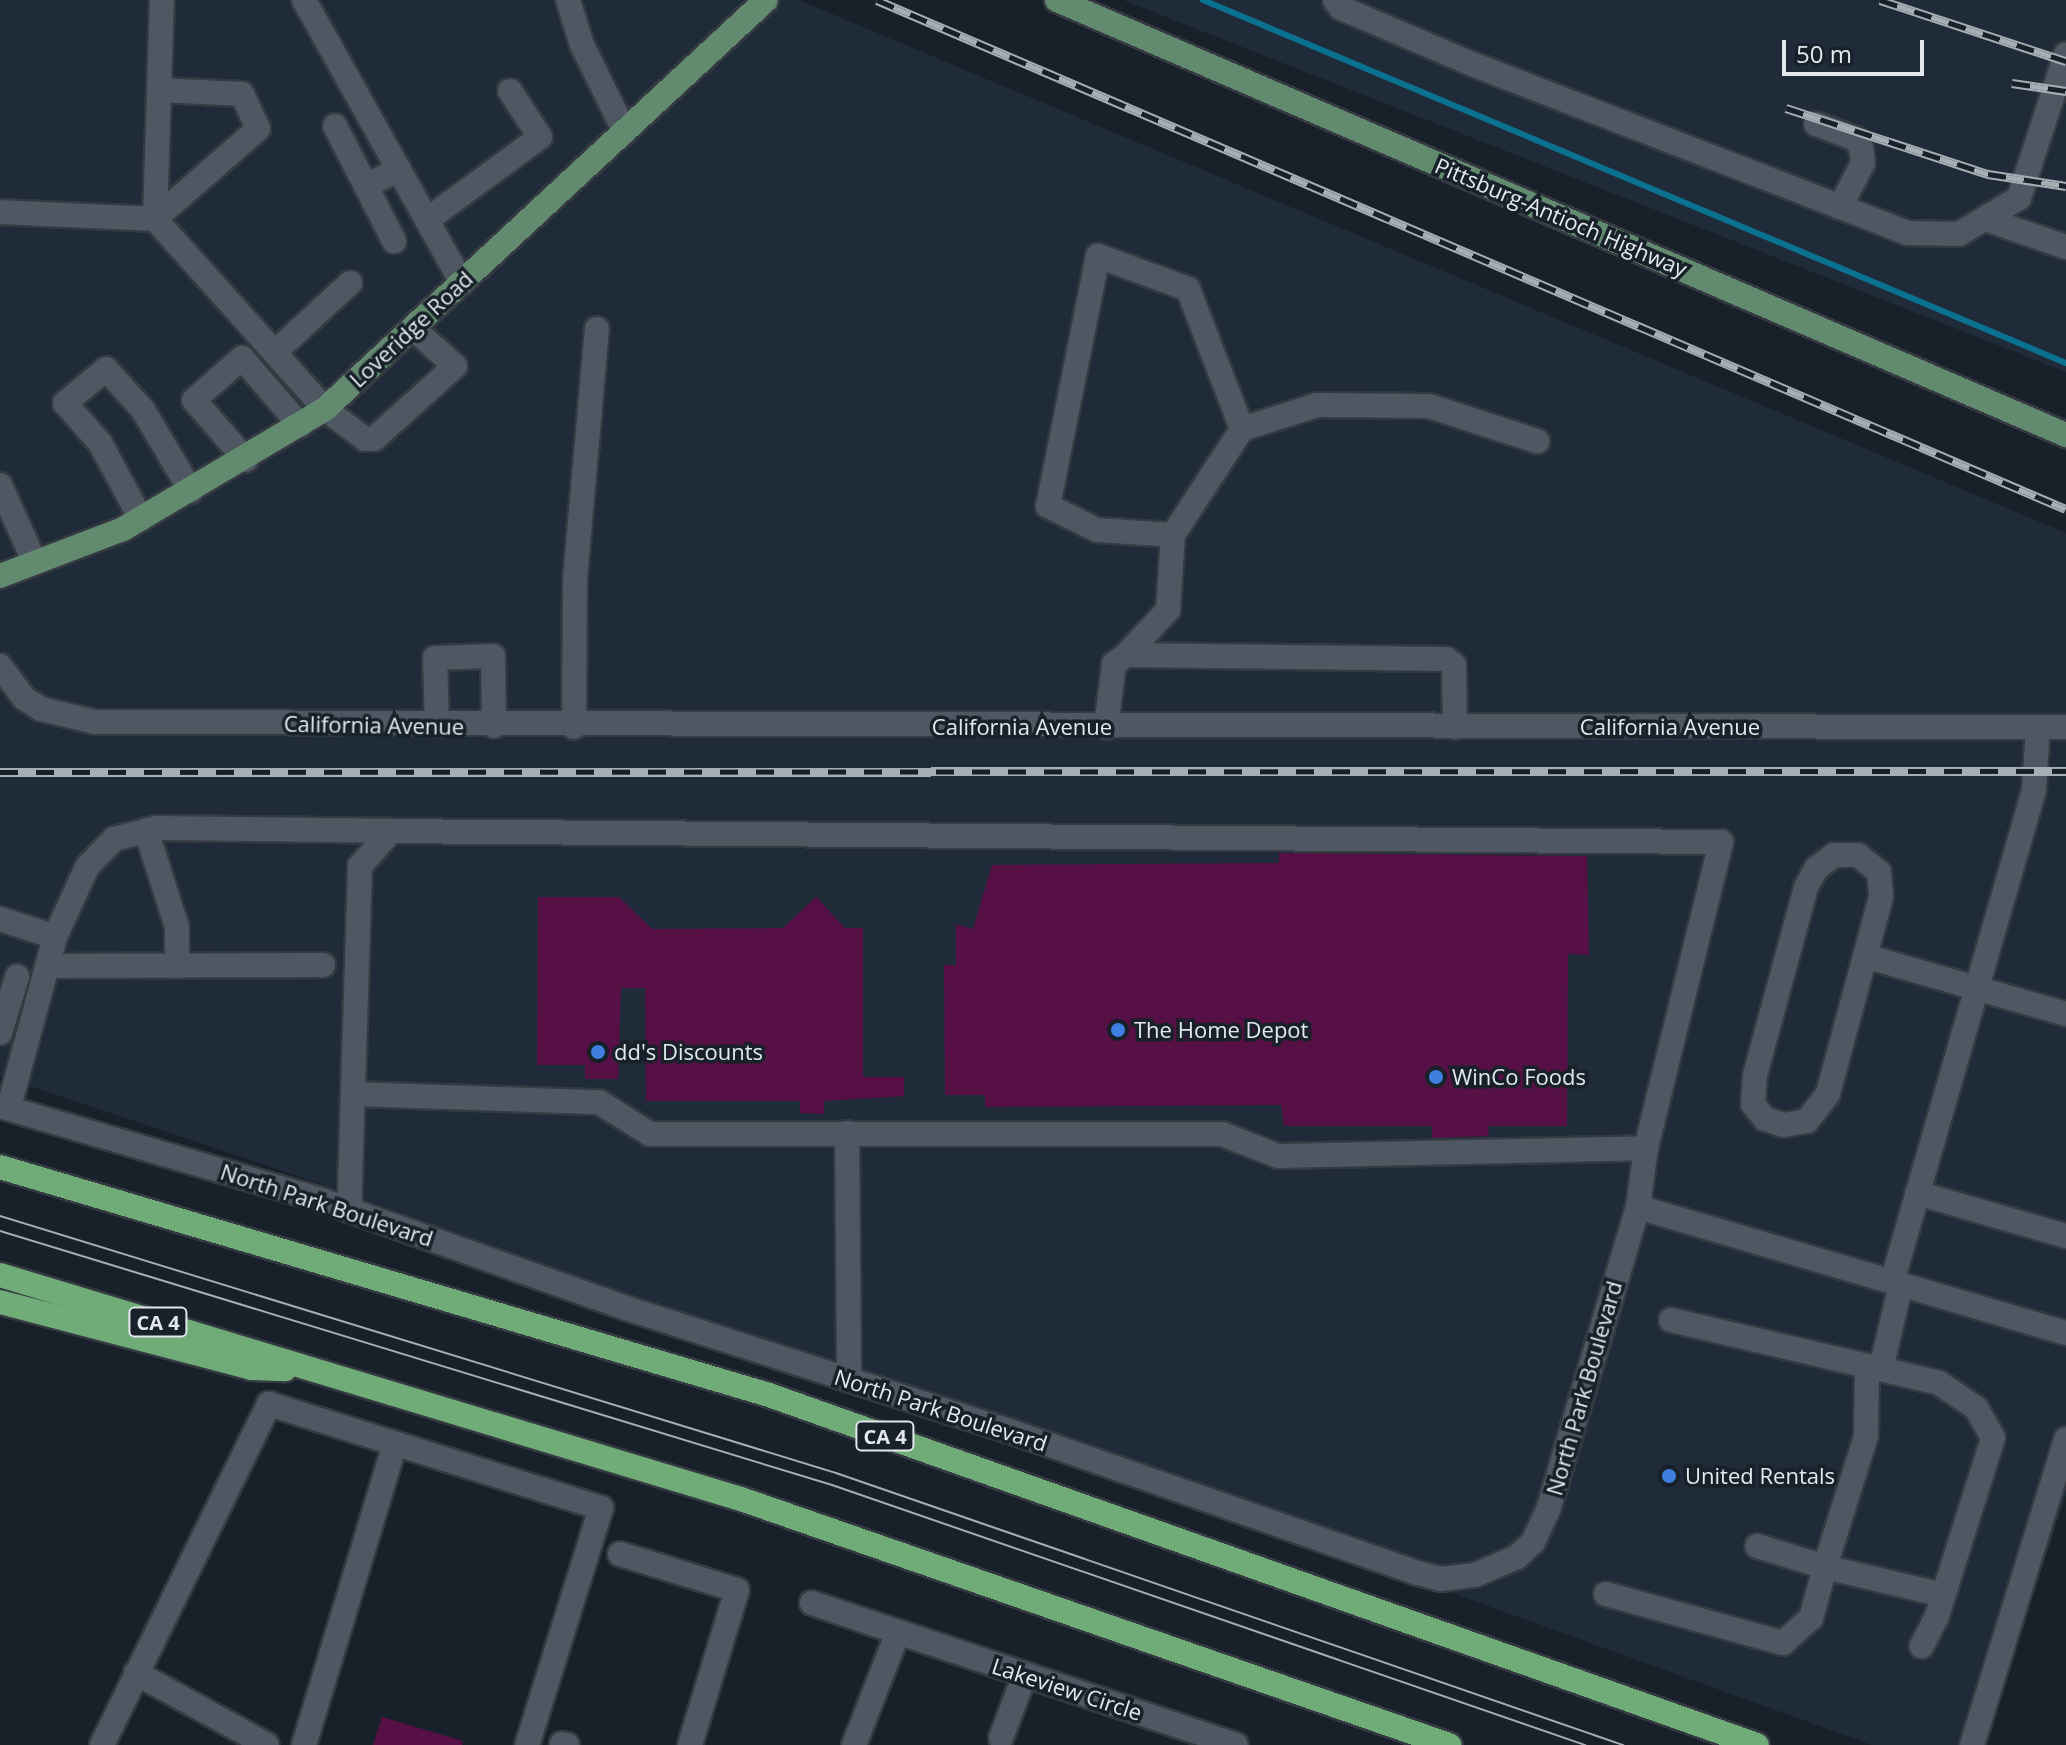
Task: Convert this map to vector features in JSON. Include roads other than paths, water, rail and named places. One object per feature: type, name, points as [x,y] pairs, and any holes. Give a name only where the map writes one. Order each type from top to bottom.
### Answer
[{"type":"highway","name":"CA 4","points":[[0,1167],[769,1395],[1757,1745]]},
{"type":"highway","name":"CA 4","points":[[0,1275],[741,1499],[1449,1745]]},
{"type":"highway","points":[[0,1302],[251,1368],[315,1369]]},
{"type":"main road","name":"Loveridge Road","points":[[0,576],[141,519],[246,460],[325,409],[766,0]]},
{"type":"main road","name":"Pittsburg-Antioch Highway","points":[[1057,0],[2066,435]]},
{"type":"street","points":[[162,0],[155,219],[325,409],[370,440],[428,393],[454,363],[413,328]]},
{"type":"street","points":[[304,0],[462,283]]},
{"type":"street","points":[[568,0],[582,45],[625,132]]},
{"type":"street","points":[[1335,0],[1341,8],[1472,64],[1908,233],[1959,234],[2019,198],[2066,54]]},
{"type":"street","points":[[0,212],[155,219],[258,129],[242,94],[159,90]]},
{"type":"street","points":[[427,220],[540,137],[510,91]]},
{"type":"street","points":[[1816,124],[1856,139],[1861,148],[1863,163],[1840,207]]},
{"type":"street","points":[[335,126],[394,241]]},
{"type":"street","points":[[366,186],[399,169]]},
{"type":"street","points":[[1985,219],[2066,247]]},
{"type":"street","points":[[1173,535],[1097,530],[1048,506],[1098,256],[1188,289],[1242,429]]},
{"type":"street","points":[[275,352],[350,283]]},
{"type":"street","points":[[574,727],[575,579],[597,329]]},
{"type":"street","points":[[246,460],[194,400],[242,358],[300,425]]},
{"type":"street","points":[[141,519],[100,443],[65,403],[106,369],[143,410],[191,491]]},
{"type":"street","points":[[1106,727],[1114,664],[1168,610],[1173,535],[1242,429],[1317,405],[1429,406],[1537,441]]},
{"type":"street","points":[[0,485],[35,563]]},
{"type":"street","points":[[1126,655],[1446,659],[1454,665],[1455,727]]},
{"type":"street","points":[[437,725],[435,658],[493,656],[494,726]]},
{"type":"street","name":"California Avenue","points":[[0,666],[24,698],[41,709],[95,722],[574,727],[2066,727]]},
{"type":"street","points":[[1606,1594],[1783,1643],[1811,1618],[1866,1436],[1874,1368],[1917,1193],[2034,790],[2038,727]]},
{"type":"street","points":[[146,830],[177,927],[177,966]]},
{"type":"street","points":[[3,1103],[55,937],[87,867],[114,839],[146,830],[391,831]]},
{"type":"street","points":[[349,1210],[360,866],[391,831]]},
{"type":"street","name":"North Park Boulevard","points":[[3,1103],[349,1210],[1418,1573],[1441,1579],[1475,1575],[1517,1557],[1533,1542],[1549,1507],[1638,1207],[1646,1148],[1721,842],[391,831]]},
{"type":"street","points":[[1834,855],[1858,855],[1879,872],[1881,897],[1865,956],[1828,1094],[1807,1121],[1784,1125],[1765,1119],[1753,1104],[1759,1060],[1806,887],[1816,869],[1834,855]]},
{"type":"street","points":[[0,919],[55,937]]},
{"type":"street","points":[[1865,956],[2066,1014]]},
{"type":"street","points":[[0,1033],[8,974],[44,975],[177,966],[323,965]]},
{"type":"street","points":[[353,1094],[599,1102],[650,1134],[1222,1134],[1278,1156],[1646,1148]]},
{"type":"street","points":[[847,1133],[849,1380]]},
{"type":"street","points":[[1917,1193],[2066,1236]]},
{"type":"street","points":[[1638,1207],[2066,1333]]},
{"type":"street","points":[[1671,1320],[1939,1383],[1976,1408],[1993,1438],[1943,1595],[1922,1646]]},
{"type":"street","points":[[102,1745],[269,1404],[601,1508],[527,1745]]},
{"type":"street","points":[[1972,1745],[2066,1439]]},
{"type":"street","points":[[304,1745],[395,1444]]},
{"type":"street","points":[[1757,1546],[1825,1567],[1943,1595]]},
{"type":"street","points":[[620,1554],[737,1590],[690,1745]]},
{"type":"street","name":"Lakeview Circle","points":[[812,1603],[1236,1745]]},
{"type":"street","points":[[854,1745],[898,1632]]},
{"type":"street","points":[[136,1673],[267,1745]]},
{"type":"street","points":[[1001,1738],[1025,1674]]},
{"type":"waterway","points":[[1203,0],[2066,363]]},
{"type":"tram line","points":[[0,1216],[836,1473],[1623,1745]]},
{"type":"tram line","points":[[0,1231],[832,1485],[1585,1745]]},
{"type":"railway","points":[[877,0],[2066,509]]},
{"type":"railway","points":[[1880,0],[2066,61]]},
{"type":"railway","points":[[2012,83],[2066,91]]},
{"type":"railway","points":[[1786,108],[1988,174],[2066,186]]},
{"type":"railway","points":[[0,772],[2066,771]]},
{"type":"place","name":"The Home Depot","points":[[1118,1030]]},
{"type":"place","name":"dd's Discounts","points":[[598,1052]]},
{"type":"place","name":"WinCo Foods","points":[[1436,1077]]},
{"type":"place","name":"United Rentals","points":[[1669,1476]]}]
